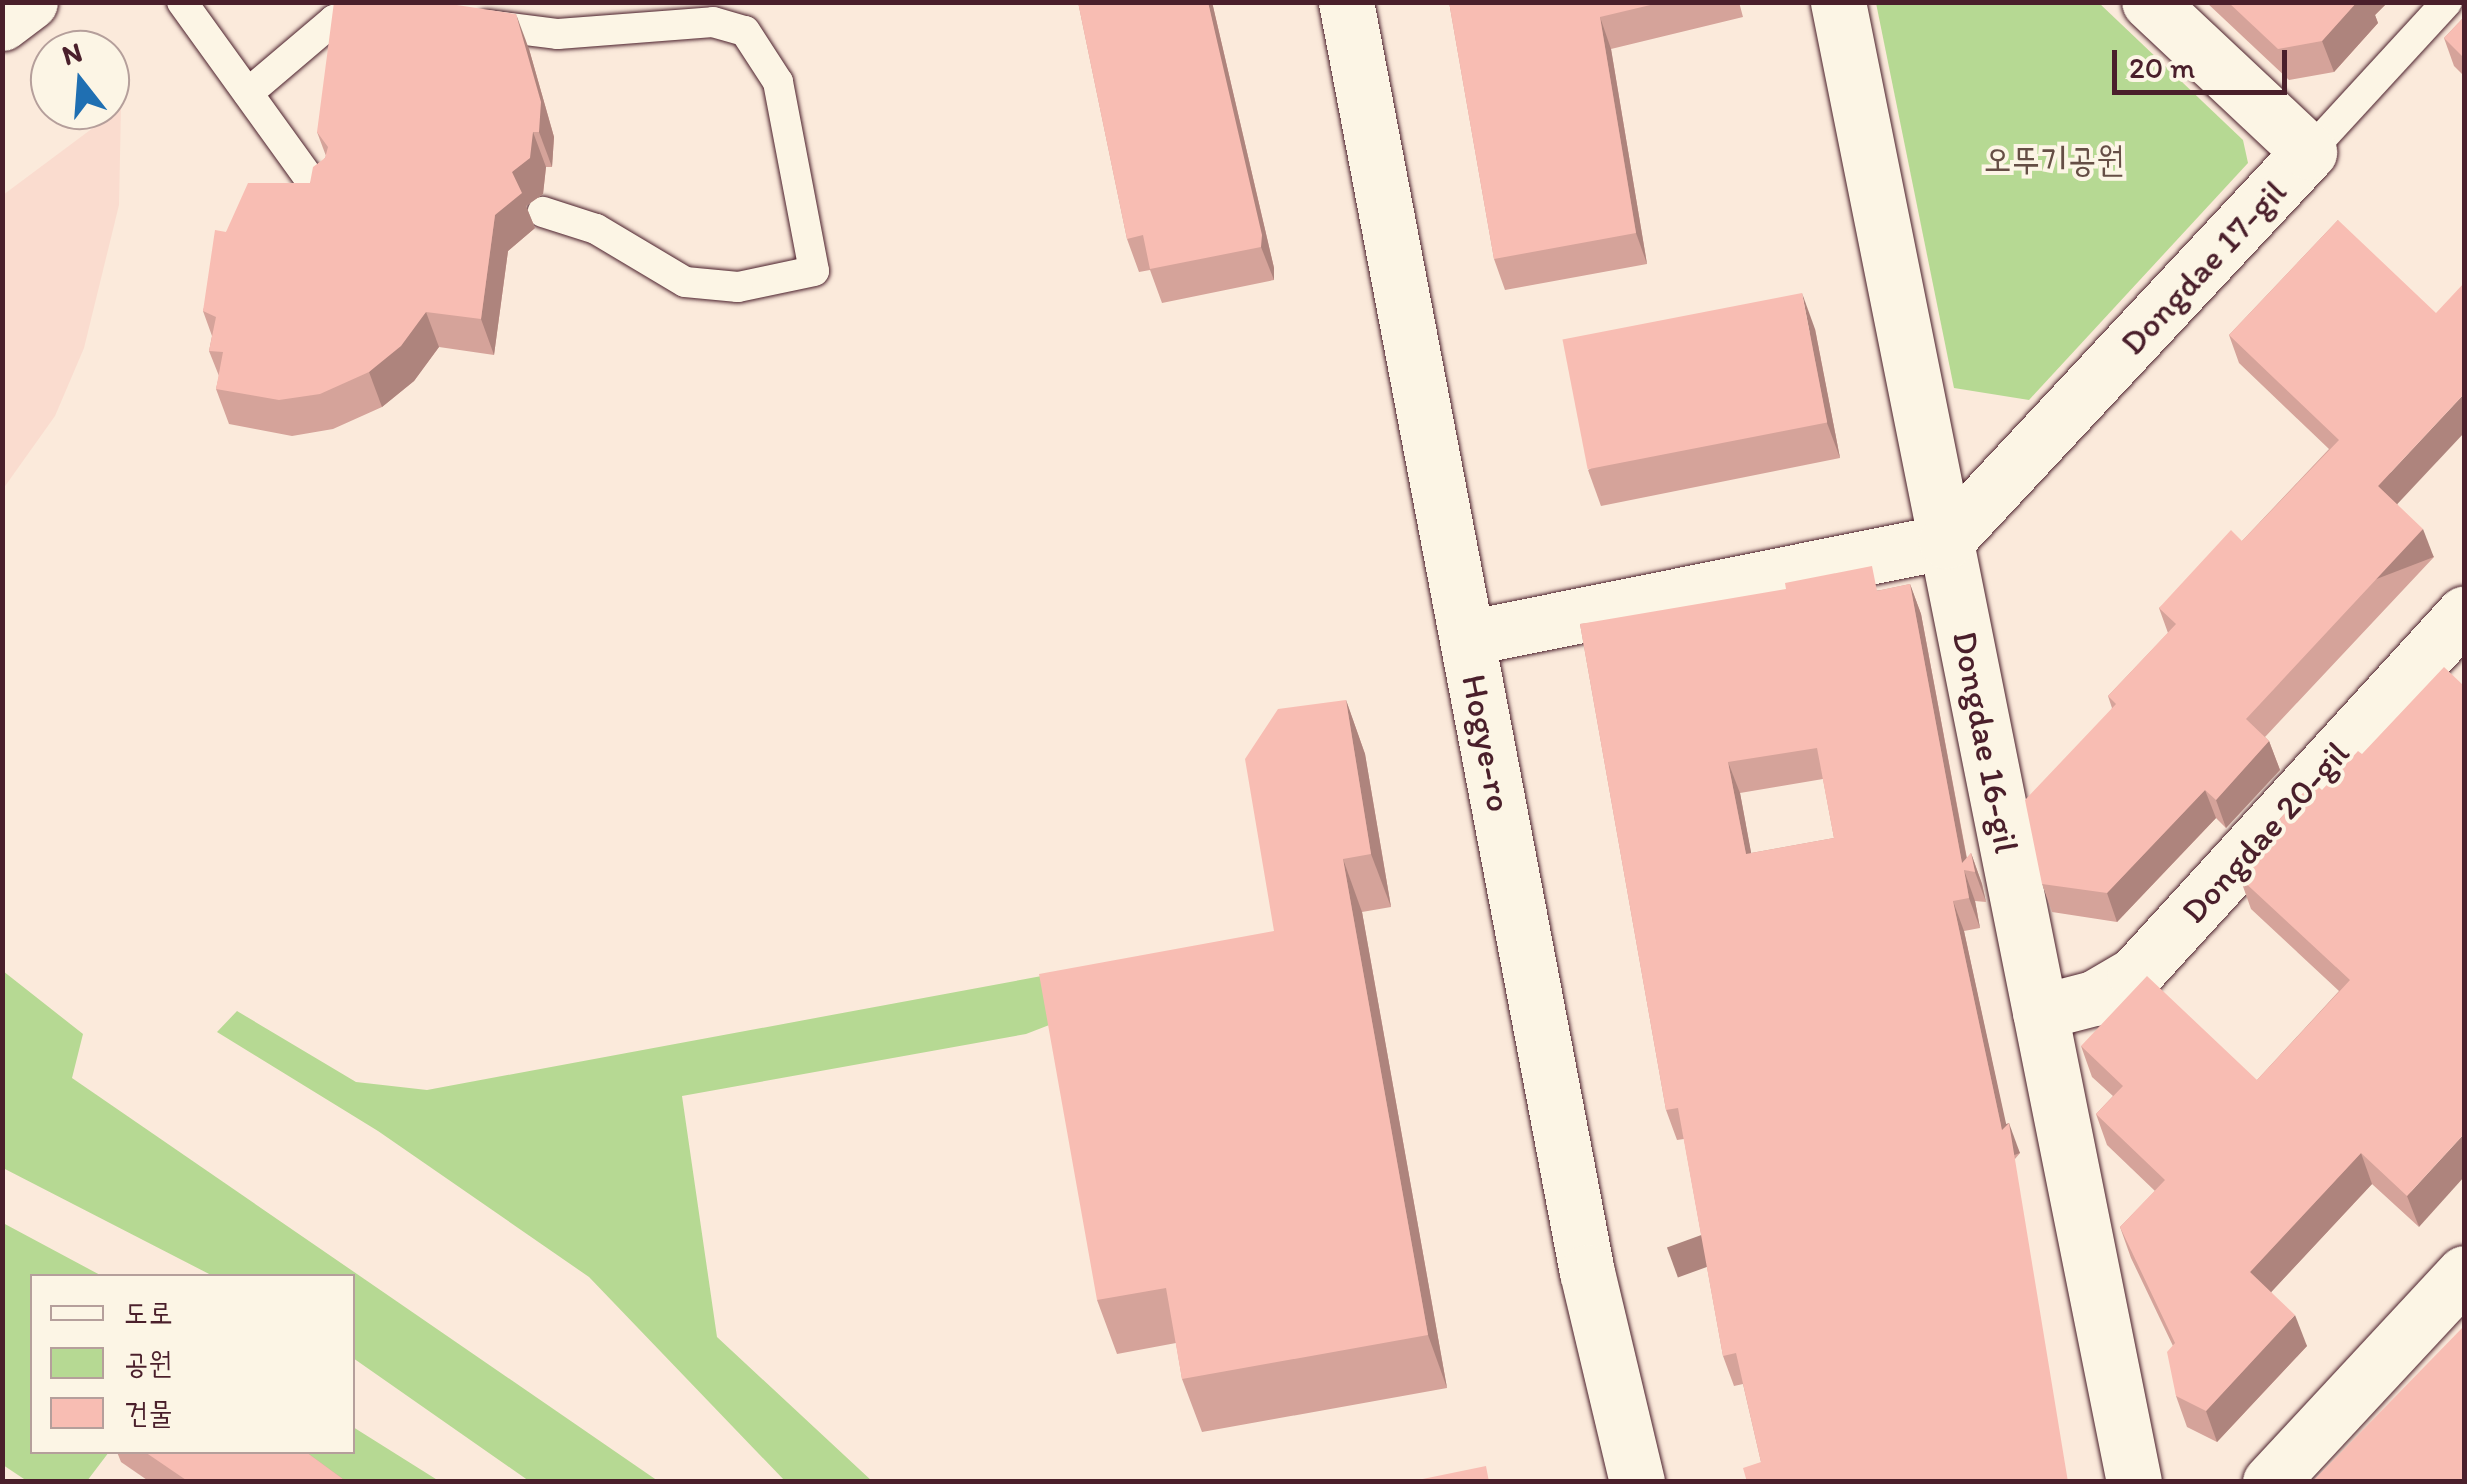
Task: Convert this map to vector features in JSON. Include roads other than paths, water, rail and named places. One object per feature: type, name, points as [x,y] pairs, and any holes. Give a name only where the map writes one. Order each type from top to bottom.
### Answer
[{"type":"street","points":[[2,23],[30,2]]},
{"type":"street","name":"Hogye-ro","points":[[1346,2],[1587,1272],[1637,1482]]},
{"type":"street","name":"Dongdae 16-gil","points":[[1838,2],[2134,1482]]},
{"type":"street","name":"Dongdae 17-gil","points":[[1946,541],[2309,152],[2149,2]]},
{"type":"street","points":[[1467,638],[1946,541]]},
{"type":"street","name":"Dongdae 20-gil","points":[[2040,1012],[2094,998],[2135,974],[2464,614]]},
{"type":"street","points":[[2270,1482],[2464,1273]]},
{"type":"lane","points":[[182,2],[308,177],[322,184]]},
{"type":"lane","points":[[2309,152],[2447,2]]},
{"type":"lane","points":[[248,93],[334,20],[373,8],[402,10]]},
{"type":"lane","points":[[461,20],[558,34],[713,22],[746,31],[778,82],[814,271],[738,287],[684,282],[596,229],[543,212]]},
{"type":"park label","name":"오뚜기공원","points":[[2054,159]]}]
